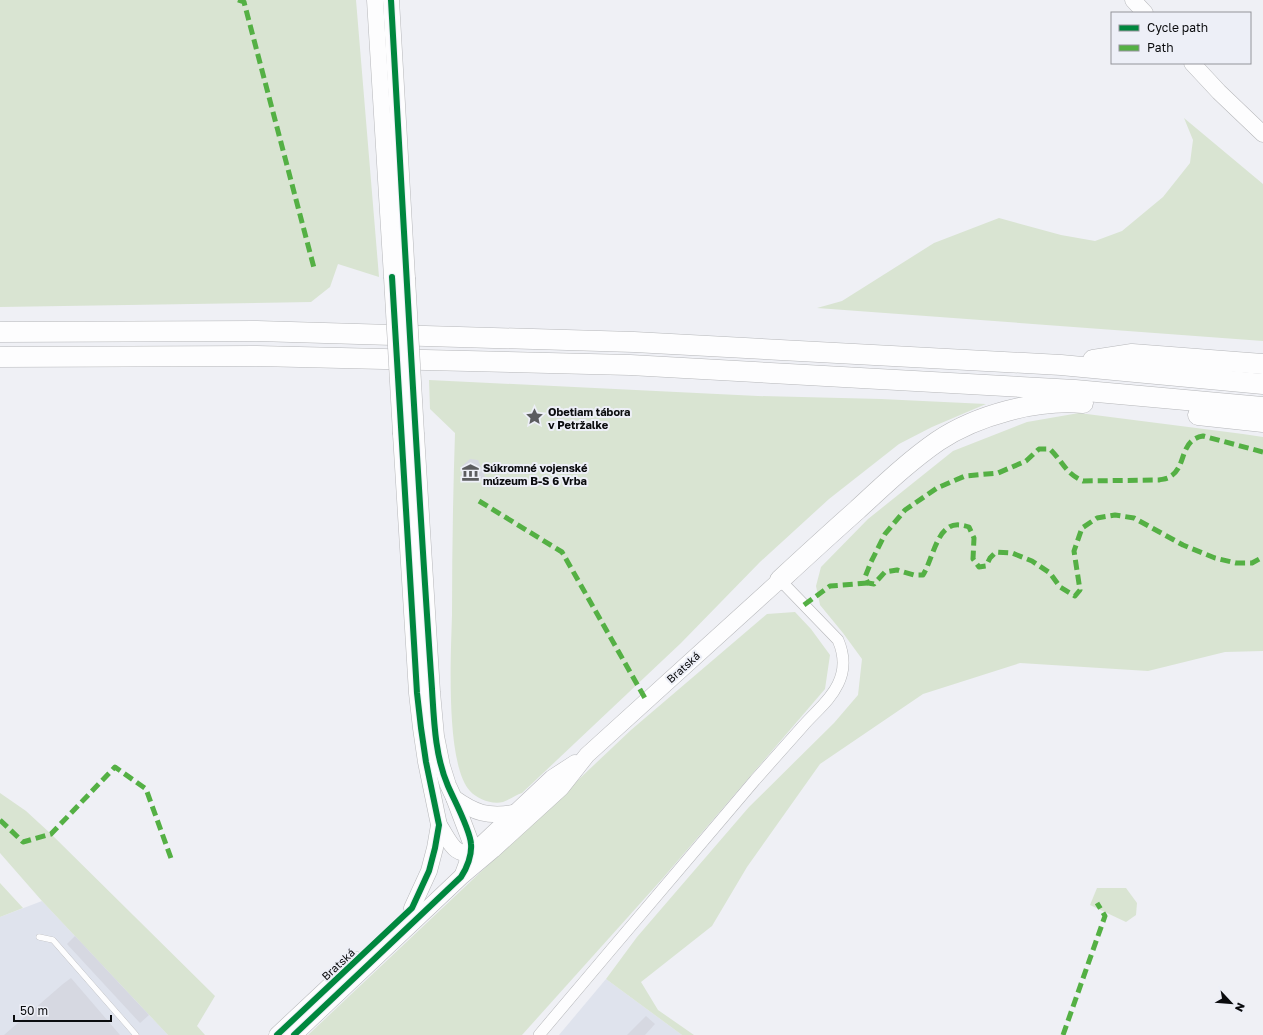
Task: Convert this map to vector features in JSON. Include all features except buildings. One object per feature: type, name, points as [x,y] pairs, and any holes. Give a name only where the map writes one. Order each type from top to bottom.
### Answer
[{"type":"highway","points":[[0,332],[257,332],[634,342],[1061,364],[1263,384]]},
{"type":"highway","points":[[1061,364],[1132,354],[1263,364]]},
{"type":"highway","points":[[0,357],[257,356],[630,365],[1074,390],[1263,407]]},
{"type":"highway","points":[[780,580],[897,473],[917,457],[939,441],[968,426],[995,415],[1018,408],[1042,404],[1071,402],[1263,422]]},
{"type":"main road","points":[[375,0],[399,277],[409,434],[436,736],[442,766],[448,785],[471,843],[470,855],[461,877]]},
{"type":"main road","points":[[391,0],[399,277]]},
{"type":"main road","points":[[1133,0],[1144,12]]},
{"type":"main road","points":[[1193,64],[1219,92],[1263,134]]},
{"type":"main road","points":[[409,434],[420,728],[439,825],[430,871],[412,908]]},
{"type":"main road","name":"Bratská","points":[[277,1035],[552,778],[587,755],[780,580]]},
{"type":"main road","name":"Bratská","points":[[294,1035],[461,877],[561,788],[587,755]]},
{"type":"main road","points":[[454,798],[464,805],[485,814],[498,815],[514,813]]},
{"type":"main road","points":[[439,825],[454,848],[462,854],[479,855],[493,850]]},
{"type":"street","points":[[539,1035],[705,838],[799,730],[831,697],[838,684],[843,671],[843,660],[842,650],[838,640],[780,580]]},
{"type":"lane","points":[[39,937],[53,940],[136,1035]]},
{"type":"shaded area","points":[[42,901],[168,1035],[0,1035],[0,917]]},
{"type":"shaded area","points":[[606,979],[682,1035],[559,1035]]},
{"type":"green space","points":[[0,0],[356,0],[379,277],[338,264],[330,287],[311,302],[0,307]]},
{"type":"green space","points":[[1184,118],[1263,184],[1263,341],[817,308],[842,301],[934,243],[999,218],[1061,235],[1095,241],[1122,231],[1163,197],[1190,163],[1193,140]]},
{"type":"green space","points":[[429,380],[758,396],[881,399],[986,404],[932,427],[899,444],[829,499],[760,562],[681,643],[522,793],[503,802],[494,803],[481,799],[470,791],[462,777],[456,757],[451,707],[455,433],[430,409]]},
{"type":"green space","points":[[1079,413],[1263,437],[1263,651],[1225,652],[1148,671],[1020,663],[923,694],[820,764],[747,867],[712,926],[641,982],[658,1010],[694,1035],[682,1035],[606,979],[637,937],[749,807],[834,723],[858,695],[862,659],[820,605],[816,586],[821,567],[868,519],[953,451],[1027,422]]},
{"type":"green space","points":[[795,612],[811,629],[830,655],[825,689],[663,878],[522,1035],[308,1035],[631,730],[767,614]]},
{"type":"green space","points":[[0,793],[26,811],[51,834],[215,996],[197,1026],[205,1035],[168,1035],[42,901],[0,853]]},
{"type":"green space","points":[[0,883],[23,908],[0,917]]},
{"type":"green space","points":[[1097,888],[1126,888],[1137,903],[1136,915],[1126,922],[1090,905]]},
{"type":"marked path","points":[[238,0],[244,2],[314,268]]},
{"type":"marked path","points":[[1263,452],[1203,436],[1195,438],[1190,443],[1176,472],[1170,477],[1159,480],[1083,481],[1068,471],[1050,449],[1039,449],[1026,461],[998,473],[965,476],[937,488],[905,510],[885,534],[865,577],[868,583],[874,584],[885,572],[897,570],[914,575],[923,575],[940,536],[950,526],[961,525],[969,527],[974,538],[973,559],[979,567],[986,566],[990,558],[996,552],[1012,553],[1032,561],[1050,573],[1060,587],[1075,596],[1080,590],[1074,551],[1082,528],[1097,518],[1115,515],[1134,518],[1183,545],[1215,558],[1236,563],[1252,563],[1263,557]]},
{"type":"marked path","points":[[479,501],[562,552],[646,700]]},
{"type":"marked path","points":[[804,605],[830,586],[868,583]]},
{"type":"marked path","points":[[0,820],[23,842],[51,834],[115,767],[146,789],[172,861]]},
{"type":"marked path","points":[[1063,1035],[1105,916],[1097,903]]},
{"type":"cycle path","points":[[294,1035],[461,877],[467,866],[471,853],[471,844],[468,831],[448,786],[440,763],[435,726],[415,431],[391,0]]},
{"type":"cycle path","points":[[277,1035],[412,908],[429,871],[439,825],[426,762],[417,693],[392,277]]},
{"type":"place","name":"Obetiam tábora v Petržalke","points":[[535,417]]},
{"type":"place","name":"Súkromné vojenské múzeum B-S 6 Vrba","points":[[470,473]]}]
